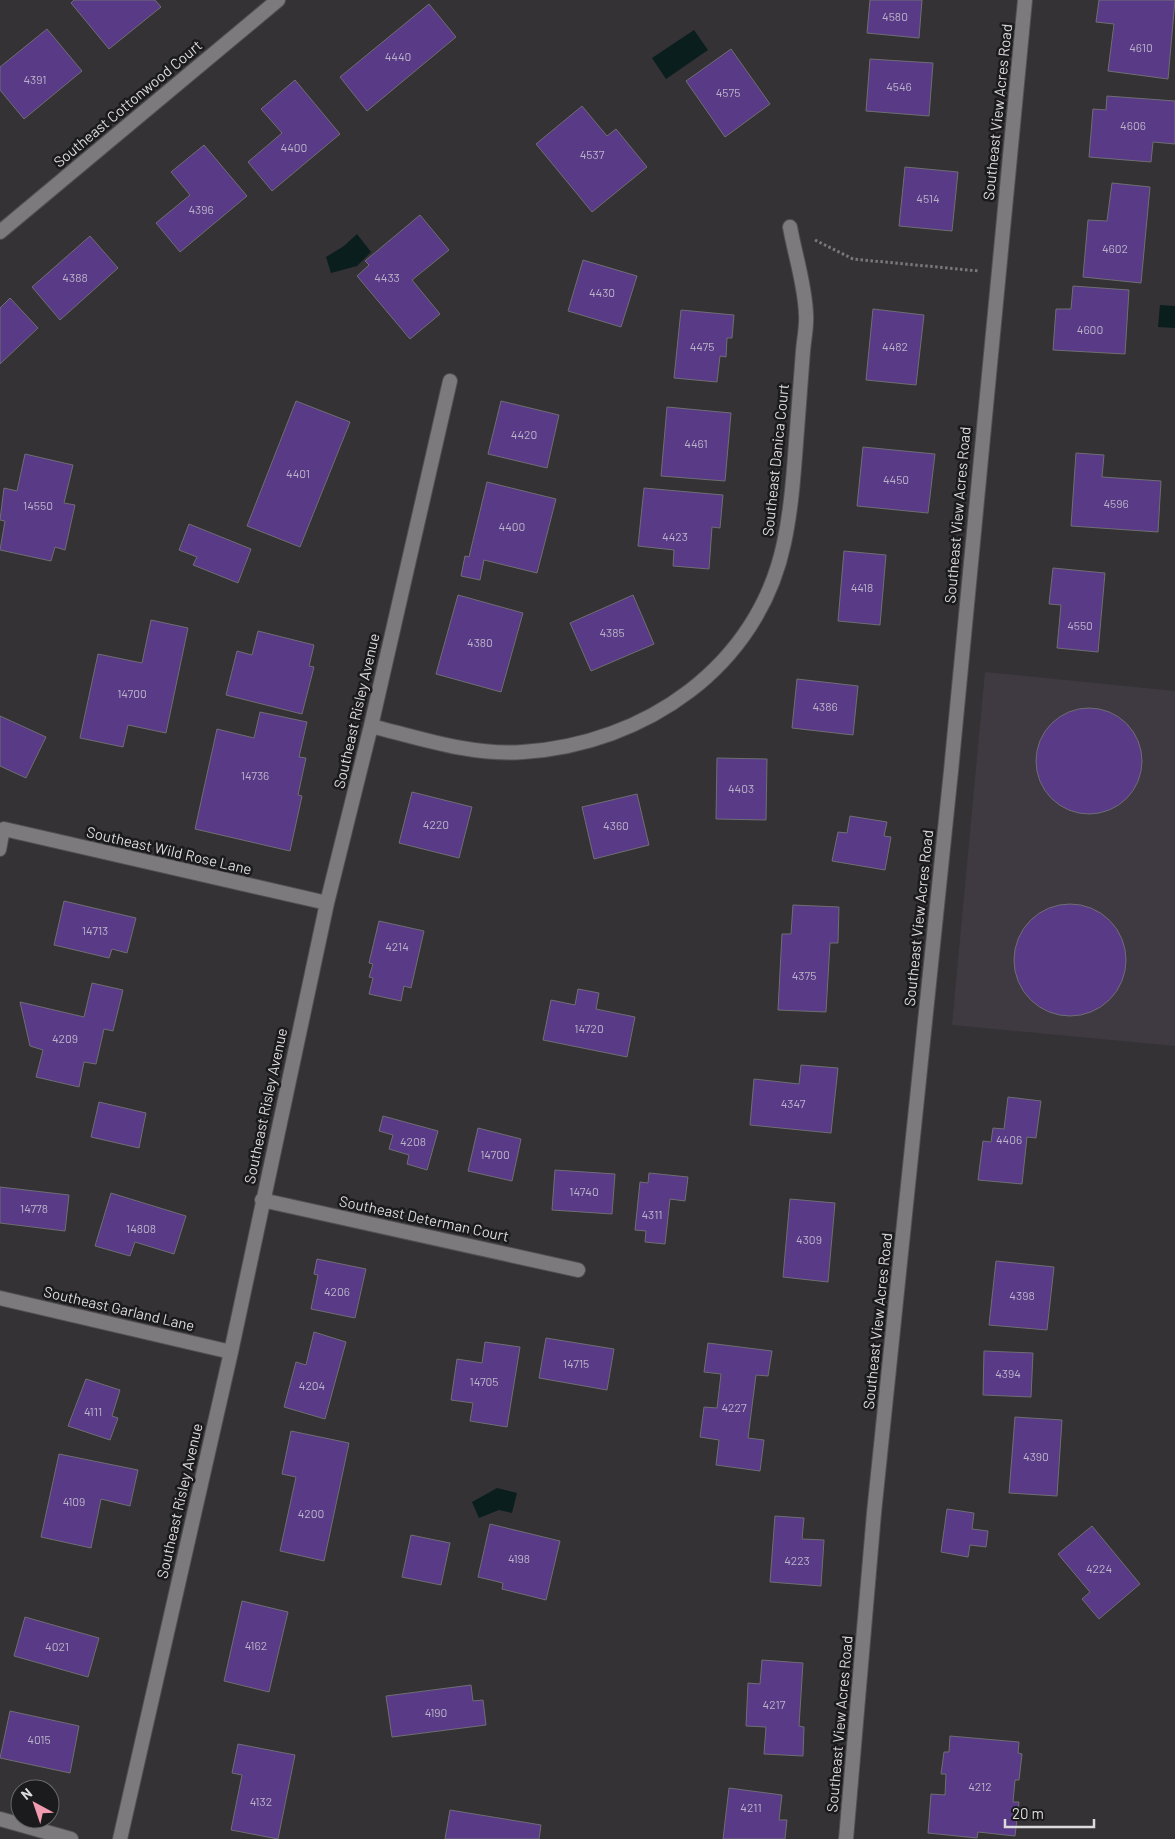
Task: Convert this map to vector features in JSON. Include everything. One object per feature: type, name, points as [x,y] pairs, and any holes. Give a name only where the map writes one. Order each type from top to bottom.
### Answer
[{"type":"street","name":"Southeast Cottonwood Court","points":[[0,232],[278,0]]},
{"type":"street","name":"Southeast View Acres Road","points":[[846,1839],[874,1513],[952,762],[1025,0]]},
{"type":"street","name":"Southeast Danica Court","points":[[371,726],[444,744],[485,751],[521,753],[566,746],[622,731],[669,708],[708,676],[749,628],[769,590],[784,544],[792,493],[806,314],[790,227]]},
{"type":"street","name":"Southeast Risley Avenue","points":[[120,1839],[231,1352],[327,903],[371,726],[450,381]]},
{"type":"street","name":"Southeast Wild Rose Lane","points":[[4,829],[327,903]]},
{"type":"street","name":"Southeast Determan Court","points":[[262,1200],[578,1270]]},
{"type":"street","name":"Southeast Garland Lane","points":[[0,1298],[231,1352]]},
{"type":"street","points":[[0,1819],[71,1839]]},
{"type":"lane","points":[[0,850],[4,829]]},
{"type":"path","points":[[790,227],[853,259],[973,270]]},
{"type":"shaded area","points":[[985,672],[1175,691],[1175,1046],[952,1025]]},
{"type":"water","points":[[694,30],[708,50],[666,79],[652,58]]},
{"type":"water","points":[[357,234],[371,252],[357,266],[331,273],[326,257],[344,246]]},
{"type":"water","points":[[1160,305],[1175,306],[1175,328],[1158,327]]},
{"type":"water","points":[[497,1488],[517,1493],[512,1513],[499,1510],[479,1518],[472,1502]]},
{"type":"building","points":[[74,0],[155,0],[161,7],[109,49],[71,3]]},
{"type":"building","points":[[870,0],[922,0],[919,38],[867,33]]},
{"type":"building","points":[[1099,0],[1175,0],[1168,79],[1108,71],[1114,24],[1096,22]]},
{"type":"building","points":[[429,4],[456,37],[367,111],[340,77]]},
{"type":"building","points":[[47,29],[82,71],[24,119],[0,90],[0,67]]},
{"type":"building","points":[[731,49],[770,104],[725,137],[686,81]]},
{"type":"building","points":[[870,59],[933,63],[929,116],[866,111]]},
{"type":"building","points":[[295,80],[340,134],[272,191],[248,162],[282,133],[261,109]]},
{"type":"building","points":[[1107,96],[1175,101],[1175,144],[1153,142],[1151,162],[1089,157],[1093,109],[1106,110]]},
{"type":"building","points":[[582,106],[607,136],[616,129],[647,167],[592,212],[536,144]]},
{"type":"building","points":[[204,145],[247,196],[180,252],[156,223],[190,195],[171,172]]},
{"type":"building","points":[[905,167],[958,172],[952,231],[899,226]]},
{"type":"building","points":[[1112,183],[1150,187],[1141,283],[1083,277],[1088,220],[1107,221]]},
{"type":"building","points":[[420,215],[449,250],[412,280],[440,314],[410,339],[357,276],[369,265],[365,261]]},
{"type":"building","points":[[90,236],[118,268],[60,320],[32,287]]},
{"type":"building","points":[[583,260],[637,276],[621,327],[568,311]]},
{"type":"building","points":[[1073,286],[1129,290],[1125,354],[1053,350],[1056,309],[1071,309]]},
{"type":"building","points":[[10,298],[38,328],[0,364],[0,308]]},
{"type":"building","points":[[873,309],[924,315],[916,385],[866,380]]},
{"type":"building","points":[[681,310],[734,315],[732,338],[727,338],[726,357],[720,356],[717,382],[674,378]]},
{"type":"building","points":[[296,401],[350,422],[300,547],[247,526]]},
{"type":"building","points":[[501,401],[559,415],[547,468],[488,454]]},
{"type":"building","points":[[667,407],[731,413],[725,481],[661,476]]},
{"type":"building","points":[[863,447],[935,454],[928,513],[857,506]]},
{"type":"building","points":[[1076,453],[1104,455],[1102,477],[1161,481],[1158,532],[1071,526]]},
{"type":"building","points":[[25,454],[73,465],[64,503],[75,505],[65,550],[55,547],[51,561],[0,550],[5,521],[0,520],[4,488],[17,491]]},
{"type":"building","points":[[487,482],[556,499],[537,573],[484,560],[480,580],[461,576],[465,556],[469,557]]},
{"type":"building","points":[[644,488],[723,495],[720,528],[712,527],[709,569],[673,566],[674,550],[638,546]]},
{"type":"building","points":[[189,524],[251,549],[238,583],[193,565],[197,557],[179,550]]},
{"type":"building","points":[[844,551],[886,555],[880,625],[838,621]]},
{"type":"building","points":[[1053,568],[1105,573],[1098,652],[1057,648],[1061,605],[1049,604]]},
{"type":"building","points":[[458,595],[523,613],[501,692],[436,674]]},
{"type":"building","points":[[633,595],[654,644],[591,671],[570,623]]},
{"type":"building","points":[[151,620],[188,628],[166,733],[128,725],[123,747],[80,738],[98,654],[142,663]]},
{"type":"building","points":[[258,631],[314,645],[309,666],[314,667],[302,714],[226,695],[237,651],[252,655]]},
{"type":"building","points":[[797,679],[858,686],[853,735],[792,728]]},
{"type":"building","points":[[1089,708],[1109,712],[1127,723],[1138,741],[1142,761],[1138,781],[1127,799],[1109,810],[1089,814],[1069,810],[1051,799],[1040,781],[1036,761],[1040,741],[1051,723],[1069,712]]},
{"type":"building","points":[[260,712],[307,722],[299,757],[306,758],[298,795],[302,796],[290,851],[195,829],[217,729],[254,738]]},
{"type":"building","points":[[0,716],[46,737],[26,778],[0,766]]},
{"type":"building","points":[[717,758],[767,759],[766,820],[716,819]]},
{"type":"building","points":[[412,792],[472,807],[459,858],[399,843]]},
{"type":"building","points":[[637,794],[649,845],[594,859],[582,807]]},
{"type":"building","points":[[850,816],[887,822],[884,836],[891,837],[885,870],[832,861],[838,832],[847,833]]},
{"type":"building","points":[[64,901],[136,918],[127,953],[112,949],[109,958],[54,945]]},
{"type":"building","points":[[1070,904],[1091,908],[1110,920],[1122,939],[1126,960],[1122,981],[1110,1000],[1091,1012],[1070,1016],[1049,1012],[1030,1000],[1018,981],[1014,960],[1018,939],[1030,920],[1049,908]]},
{"type":"building","points":[[793,905],[839,907],[838,943],[830,943],[826,1012],[778,1010],[782,934],[791,934]]},
{"type":"building","points":[[379,921],[424,931],[411,988],[404,986],[401,1001],[369,994],[373,978],[369,977],[373,964],[369,963]]},
{"type":"building","points":[[92,983],[123,990],[113,1031],[104,1029],[96,1064],[84,1062],[79,1087],[36,1077],[43,1050],[30,1046],[20,1002],[84,1017]]},
{"type":"building","points":[[578,989],[599,993],[596,1009],[635,1017],[627,1057],[543,1040],[551,1000],[575,1005]]},
{"type":"building","points":[[801,1065],[838,1068],[831,1133],[750,1125],[754,1079],[799,1084]]},
{"type":"building","points":[[1008,1097],[1041,1101],[1036,1138],[1027,1137],[1022,1184],[978,1180],[983,1141],[991,1142],[993,1128],[1004,1129]]},
{"type":"building","points":[[99,1102],[146,1113],[139,1148],[91,1137]]},
{"type":"building","points":[[383,1116],[438,1131],[427,1170],[407,1164],[409,1155],[389,1149],[393,1135],[379,1131]]},
{"type":"building","points":[[478,1128],[521,1139],[512,1181],[468,1171]]},
{"type":"building","points":[[555,1170],[615,1174],[612,1214],[552,1210]]},
{"type":"building","points":[[649,1173],[688,1177],[685,1201],[670,1199],[665,1244],[645,1242],[646,1231],[635,1230],[640,1182],[648,1183]]},
{"type":"building","points":[[0,1187],[69,1195],[65,1231],[0,1223]]},
{"type":"building","points":[[111,1193],[186,1216],[174,1254],[135,1242],[130,1256],[95,1246]]},
{"type":"building","points":[[790,1199],[835,1203],[828,1282],[783,1277]]},
{"type":"building","points":[[317,1259],[366,1269],[355,1318],[311,1309],[318,1275],[314,1274]]},
{"type":"building","points":[[996,1261],[1054,1267],[1047,1330],[989,1325]]},
{"type":"building","points":[[314,1332],[346,1342],[325,1419],[284,1407],[296,1362],[306,1365]]},
{"type":"building","points":[[546,1338],[614,1349],[607,1390],[539,1378]]},
{"type":"building","points":[[485,1342],[520,1347],[507,1427],[470,1421],[473,1403],[451,1400],[457,1359],[482,1363]]},
{"type":"building","points":[[708,1343],[772,1351],[768,1376],[756,1375],[748,1438],[764,1440],[760,1471],[716,1465],[719,1440],[700,1437],[704,1407],[717,1408],[721,1374],[704,1372]]},
{"type":"building","points":[[984,1351],[1033,1353],[1031,1397],[983,1395]]},
{"type":"building","points":[[86,1379],[120,1390],[112,1416],[118,1418],[110,1440],[68,1426]]},
{"type":"building","points":[[1015,1417],[1062,1420],[1057,1496],[1009,1493]]},
{"type":"building","points":[[291,1431],[349,1443],[324,1561],[280,1551],[296,1477],[282,1474]]},
{"type":"building","points":[[59,1454],[138,1470],[130,1506],[101,1499],[91,1548],[41,1537]]},
{"type":"building","points":[[947,1509],[974,1513],[972,1529],[988,1531],[986,1547],[970,1545],[968,1557],[941,1552]]},
{"type":"building","points":[[775,1516],[804,1518],[802,1539],[824,1540],[821,1586],[770,1582]]},
{"type":"building","points":[[490,1524],[560,1541],[546,1600],[502,1589],[503,1583],[478,1577]]},
{"type":"building","points":[[1092,1526],[1140,1584],[1099,1619],[1082,1599],[1090,1592],[1058,1554]]},
{"type":"building","points":[[411,1535],[450,1543],[441,1585],[402,1577]]},
{"type":"building","points":[[242,1601],[288,1612],[269,1692],[224,1681]]},
{"type":"building","points":[[25,1617],[99,1638],[88,1677],[14,1656]]},
{"type":"building","points":[[762,1660],[803,1663],[799,1726],[804,1727],[803,1756],[764,1754],[766,1727],[746,1726],[748,1683],[760,1684]]},
{"type":"building","points":[[471,1685],[473,1701],[483,1700],[486,1725],[392,1737],[386,1696]]},
{"type":"building","points":[[10,1711],[79,1726],[70,1773],[0,1758]]},
{"type":"building","points":[[950,1736],[1019,1742],[1018,1753],[1022,1754],[1019,1780],[1015,1780],[1013,1802],[1019,1802],[1015,1836],[978,1832],[977,1838],[928,1833],[931,1794],[945,1795],[946,1774],[941,1774],[944,1752],[949,1752]]},
{"type":"building","points":[[238,1744],[295,1755],[278,1839],[231,1830],[242,1775],[232,1773]]},
{"type":"building","points":[[729,1788],[782,1795],[779,1820],[787,1820],[785,1839],[723,1839]]},
{"type":"building","points":[[450,1810],[541,1825],[539,1839],[445,1839]]}]
